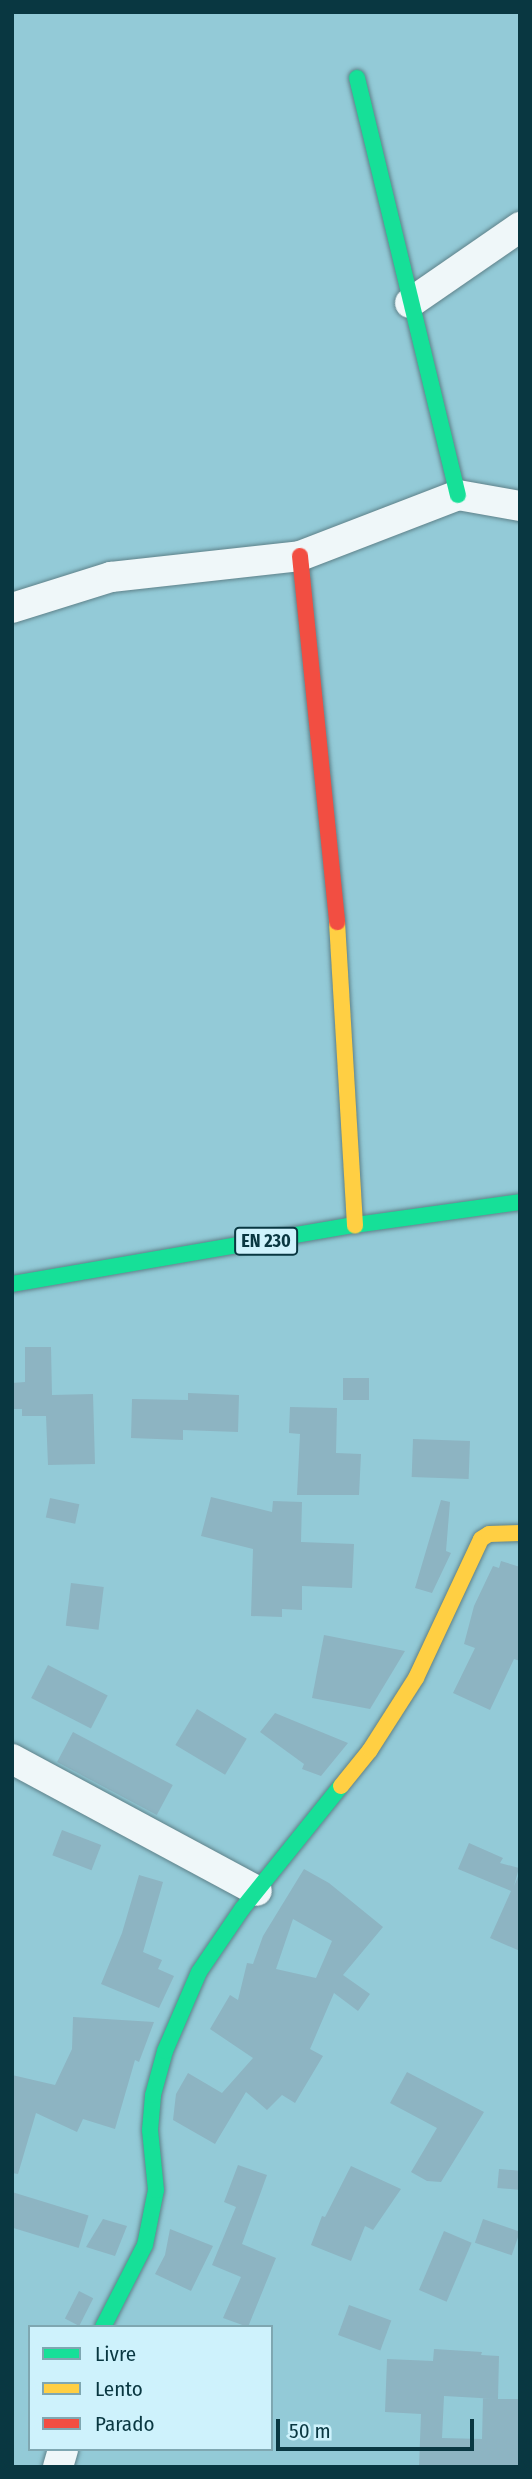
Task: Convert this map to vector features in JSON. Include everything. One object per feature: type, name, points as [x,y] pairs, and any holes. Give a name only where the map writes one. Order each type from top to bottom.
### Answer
[{"type":"street","points":[[357,78],[458,495]]},
{"type":"street","points":[[410,303],[520,227]]},
{"type":"street","points":[[12,608],[111,577],[300,556],[458,495],[520,506]]},
{"type":"street","points":[[300,556],[335,888],[355,1225]]},
{"type":"street","name":"EN 230","points":[[12,1284],[355,1225],[520,1202]]},
{"type":"street","points":[[104,2325],[145,2245],[156,2190],[150,2130],[153,2095],[165,2051],[199,1972],[257,1891],[383,1729],[416,1678],[481,1539],[489,1534],[520,1534]]},
{"type":"street","points":[[12,1759],[257,1891]]},
{"type":"building","points":[[25,1347],[51,1347],[52,1395],[93,1394],[95,1464],[48,1465],[46,1416],[22,1416],[22,1409],[12,1409],[12,1383],[25,1382]]},
{"type":"building","points":[[343,1378],[369,1378],[369,1400],[343,1400]]},
{"type":"building","points":[[188,1393],[239,1395],[238,1432],[183,1430],[183,1440],[131,1438],[132,1399],[188,1400]]},
{"type":"building","points":[[290,1407],[337,1408],[336,1453],[361,1454],[359,1495],[297,1495],[300,1434],[289,1433]]},
{"type":"building","points":[[413,1439],[470,1441],[469,1479],[412,1477]]},
{"type":"building","points":[[211,1497],[272,1512],[273,1501],[302,1502],[301,1542],[354,1544],[352,1588],[302,1586],[302,1610],[282,1609],[282,1617],[251,1616],[253,1549],[201,1536]]},
{"type":"building","points":[[50,1498],[79,1504],[75,1524],[46,1518]]},
{"type":"building","points":[[441,1500],[450,1502],[446,1551],[451,1553],[432,1593],[415,1588]]},
{"type":"building","points":[[501,1561],[520,1567],[520,1661],[514,1659],[490,1710],[453,1693],[475,1648],[464,1644],[474,1606],[493,1566],[499,1568]]},
{"type":"building","points":[[71,1583],[104,1587],[99,1630],[66,1626]]},
{"type":"building","points":[[324,1635],[405,1651],[370,1709],[312,1698]]},
{"type":"building","points":[[48,1665],[108,1695],[91,1728],[31,1698]]},
{"type":"building","points":[[197,1709],[247,1739],[225,1775],[175,1745]]},
{"type":"building","points":[[275,1713],[348,1743],[321,1776],[302,1769],[304,1764],[260,1732]]},
{"type":"building","points":[[73,1732],[173,1785],[157,1815],[57,1762]]},
{"type":"building","points":[[62,1830],[101,1845],[92,1870],[52,1855]]},
{"type":"building","points":[[469,1843],[503,1858],[500,1863],[519,1868],[514,1886],[520,1872],[520,1951],[490,1938],[511,1891],[458,1869]]},
{"type":"building","points":[[304,1869],[329,1883],[383,1927],[343,1975],[370,1994],[358,2011],[334,1993],[310,2049],[323,2056],[295,2103],[282,2095],[267,2110],[246,2092],[215,2144],[173,2120],[176,2094],[188,2073],[222,2093],[253,2058],[210,2029],[230,1995],[238,2000],[247,1963],[253,1964],[263,1936]],"holes":[[[293,1919],[332,1941],[316,1978],[276,1969]]]},
{"type":"building","points":[[139,1875],[163,1882],[143,1952],[162,1960],[158,1969],[174,1976],[159,2008],[101,1984],[122,1933]]},
{"type":"building","points":[[73,2017],[154,2022],[139,2062],[135,2060],[115,2129],[83,2119],[77,2132],[36,2113],[18,2174],[12,2173],[12,2075],[55,2085],[72,2049]]},
{"type":"building","points":[[407,2072],[484,2112],[441,2182],[427,2181],[411,2172],[437,2128],[390,2103]]},
{"type":"building","points":[[238,2165],[267,2175],[242,2244],[276,2258],[249,2325],[223,2318],[241,2277],[212,2265],[236,2207],[224,2202]]},
{"type":"building","points":[[351,2166],[401,2189],[373,2230],[365,2226],[351,2261],[311,2245],[322,2216],[325,2217]]},
{"type":"building","points":[[499,2169],[520,2171],[518,2190],[497,2188]]},
{"type":"building","points":[[12,2192],[89,2215],[79,2248],[12,2228]]},
{"type":"building","points":[[103,2219],[127,2226],[115,2256],[86,2247]]},
{"type":"building","points":[[483,2219],[520,2232],[512,2255],[475,2243]]},
{"type":"building","points":[[170,2229],[213,2246],[191,2291],[155,2274],[165,2255]]},
{"type":"building","points":[[444,2231],[472,2243],[447,2302],[419,2290]]},
{"type":"building","points":[[79,2291],[93,2298],[77,2325],[65,2319]]},
{"type":"building","points":[[349,2305],[391,2320],[380,2350],[338,2335]]},
{"type":"building","points":[[434,2349],[482,2352],[481,2355],[499,2356],[498,2399],[520,2399],[520,2467],[419,2467],[421,2414],[385,2412],[387,2359],[433,2361]],"holes":[[[444,2396],[483,2398],[482,2439],[442,2438]]]},
{"type":"traffic: fast","points":[[357,78],[458,495]]},
{"type":"traffic: fast","points":[[12,1284],[355,1225],[520,1202]]},
{"type":"traffic: fast","points":[[104,2325],[145,2245],[156,2190],[150,2130],[153,2095],[165,2051],[199,1972],[242,1909],[341,1786]]},
{"type":"traffic: slow","points":[[337,922],[355,1225]]},
{"type":"traffic: slow","points":[[341,1786],[370,1750],[416,1678],[481,1539],[489,1534],[520,1533]]},
{"type":"traffic: jam","points":[[300,556],[337,922]]}]
